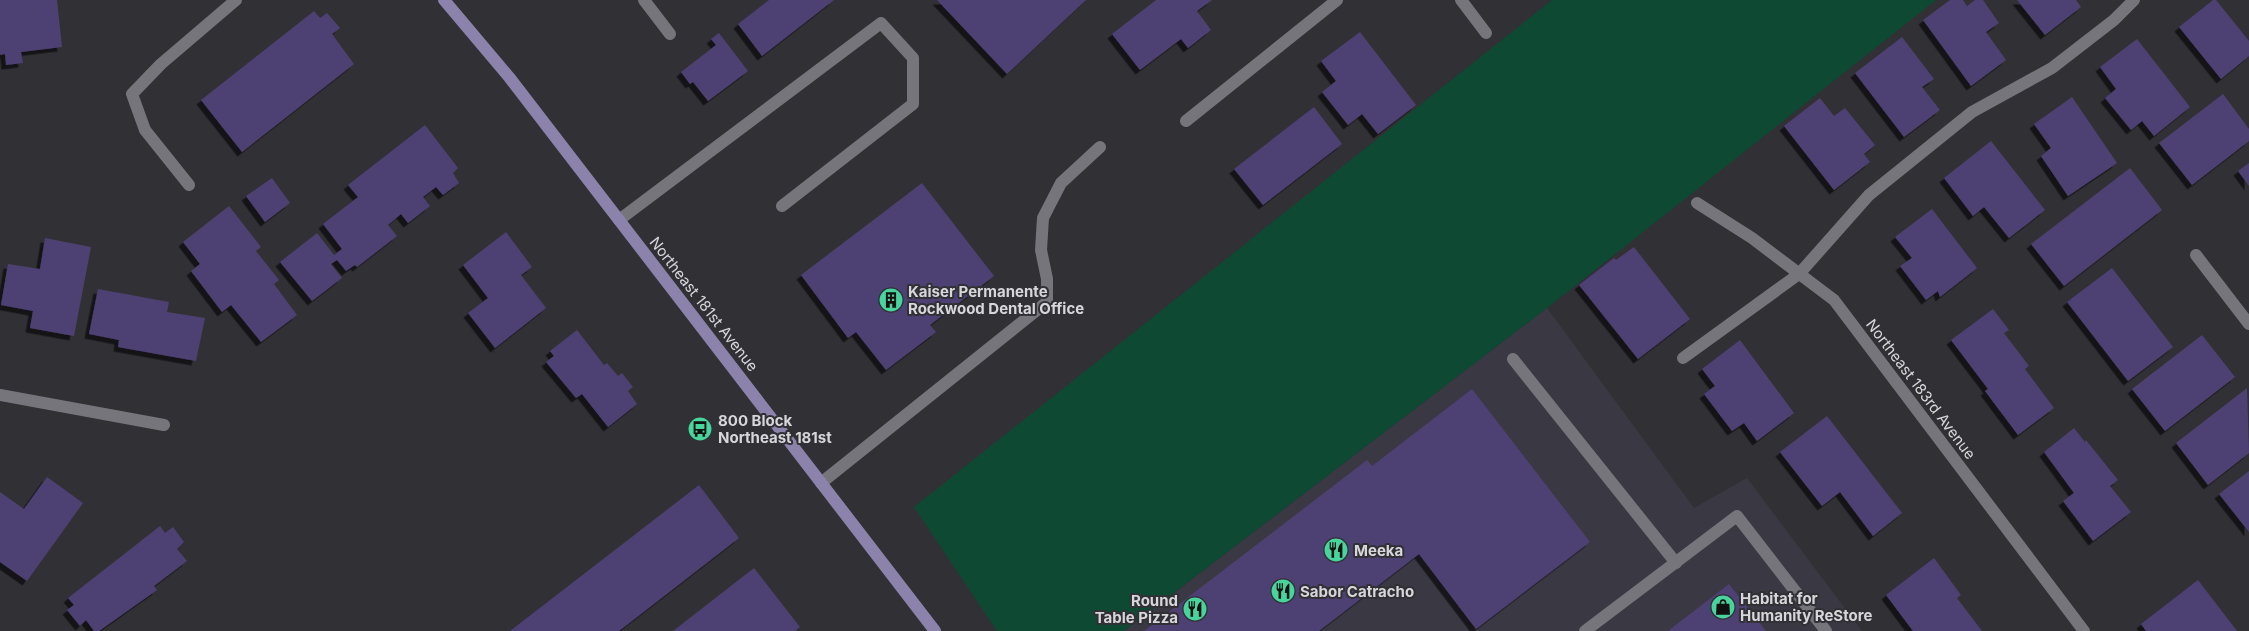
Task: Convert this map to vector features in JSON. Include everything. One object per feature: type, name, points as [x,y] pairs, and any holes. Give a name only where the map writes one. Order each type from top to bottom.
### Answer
[{"type":"main road","name":"Northeast 181st Avenue","points":[[444,0],[509,77],[934,631]]},
{"type":"street","points":[[189,185],[145,130],[132,94],[161,64],[236,0]]},
{"type":"street","points":[[644,0],[670,34]]},
{"type":"street","points":[[1186,121],[1337,0]]},
{"type":"street","points":[[1461,0],[1486,33]]},
{"type":"street","points":[[1683,358],[1799,274],[1869,195],[1972,112],[2052,68],[2114,20],[2134,0]]},
{"type":"street","points":[[619,220],[881,23],[913,58],[913,104],[782,206]]},
{"type":"street","points":[[821,483],[1047,302],[1047,279],[1041,250],[1043,218],[1061,183],[1100,147]]},
{"type":"street","name":"Northeast 183rd Avenue","points":[[1697,203],[1752,238],[1834,300],[2084,631]]},
{"type":"street","points":[[2196,254],[2249,324]]},
{"type":"street","points":[[1513,359],[1676,563]]},
{"type":"street","points":[[0,395],[164,425]]},
{"type":"street","points":[[1585,631],[1737,516],[1826,631]]},
{"type":"shaded area","points":[[1547,308],[1694,508],[1747,478],[1862,631],[1124,631]]},
{"type":"green space","points":[[1552,0],[1936,0],[1547,308],[1124,631],[997,631],[914,507]]},
{"type":"building","points":[[0,0],[57,0],[62,47],[21,52],[23,63],[6,65],[5,54],[0,55]]},
{"type":"building","points":[[769,0],[834,0],[762,56],[738,24]]},
{"type":"building","points":[[937,0],[1086,0],[1007,74]]},
{"type":"building","points":[[1156,0],[1212,0],[1197,11],[1211,30],[1188,48],[1181,39],[1140,70],[1112,34]]},
{"type":"building","points":[[1950,0],[1963,0],[1967,6],[1975,0],[1983,0],[1999,23],[1986,32],[2006,60],[1971,86],[1923,20]]},
{"type":"building","points":[[2017,0],[2076,0],[2081,7],[2045,35]]},
{"type":"building","points":[[2213,0],[2216,0],[2249,41],[2249,56],[2221,79],[2179,27]]},
{"type":"building","points":[[314,11],[320,18],[327,13],[340,28],[332,34],[354,64],[242,152],[201,100]]},
{"type":"building","points":[[1360,32],[1416,105],[1378,134],[1362,114],[1348,125],[1322,92],[1336,81],[1321,61]]},
{"type":"building","points":[[719,33],[748,71],[708,101],[693,82],[690,84],[681,72],[716,45],[711,39]]},
{"type":"building","points":[[1902,37],[1934,79],[1922,87],[1940,110],[1904,137],[1855,73]]},
{"type":"building","points":[[2137,39],[2190,107],[2154,136],[2142,121],[2131,130],[2105,98],[2116,89],[2100,67]]},
{"type":"building","points":[[2223,94],[2249,129],[2249,141],[2192,185],[2159,143]]},
{"type":"building","points":[[2072,97],[2117,163],[2068,196],[2041,156],[2051,148],[2034,124]]},
{"type":"building","points":[[1820,98],[1834,116],[1845,108],[1875,145],[1864,154],[1870,162],[1834,190],[1784,126]]},
{"type":"building","points":[[1314,107],[1342,144],[1263,205],[1234,169]]},
{"type":"building","points":[[425,125],[458,168],[453,173],[459,183],[443,195],[436,187],[423,197],[430,206],[408,223],[401,214],[388,225],[397,236],[357,267],[355,265],[346,271],[337,260],[331,264],[342,278],[312,301],[280,262],[317,233],[334,255],[342,249],[323,224],[358,197],[348,185]]},
{"type":"building","points":[[1991,141],[2045,210],[2009,238],[1984,207],[1973,216],[1944,178]]},
{"type":"building","points":[[2249,163],[2249,186],[2238,171]]},
{"type":"building","points":[[2130,168],[2162,210],[2064,286],[2031,244]]},
{"type":"building","points":[[272,178],[290,203],[265,222],[246,196]]},
{"type":"building","name":"Kaiser Permanente Rockwood Dental Office","points":[[922,183],[994,276],[930,325],[936,332],[886,370],[856,332],[848,338],[801,275]]},
{"type":"building","points":[[229,206],[261,247],[256,251],[279,280],[274,284],[297,315],[261,342],[231,305],[222,312],[191,271],[200,264],[183,242]]},
{"type":"building","points":[[1932,209],[1977,268],[1940,297],[1938,291],[1926,300],[1900,266],[1912,258],[1895,237]]},
{"type":"building","points":[[506,232],[532,267],[521,275],[546,308],[495,348],[468,313],[488,298],[463,265]]},
{"type":"building","points":[[45,238],[91,247],[74,336],[30,328],[33,311],[1,305],[8,264],[40,269]]},
{"type":"building","points":[[1634,247],[1690,319],[1638,359],[1579,285],[1614,258],[1616,260]]},
{"type":"building","points":[[2112,268],[2173,347],[2128,381],[2067,302]]},
{"type":"building","points":[[98,289],[169,302],[167,312],[205,318],[196,361],[118,347],[119,340],[89,334]]},
{"type":"building","points":[[1993,309],[2009,330],[2004,333],[2029,366],[2025,369],[2054,408],[2018,435],[1985,391],[1988,389],[1951,340]]},
{"type":"building","points":[[577,330],[604,365],[607,363],[618,376],[622,373],[633,387],[628,391],[637,404],[608,427],[582,394],[576,398],[546,362],[554,356],[550,351]]},
{"type":"building","points":[[2202,335],[2235,377],[2165,431],[2132,389]]},
{"type":"building","points":[[1740,340],[1794,413],[1757,441],[1744,423],[1732,431],[1704,394],[1715,386],[1702,369]]},
{"type":"building","points":[[2247,388],[2249,453],[2208,485],[2176,443]]},
{"type":"building","points":[[1472,389],[1590,542],[1476,629],[1419,554],[1319,631],[1144,631],[1367,460],[1372,466]]},
{"type":"building","points":[[1827,416],[1902,513],[1873,536],[1840,492],[1822,506],[1780,452]]},
{"type":"building","points":[[2074,428],[2118,480],[2110,486],[2131,512],[2093,541],[2063,501],[2074,493],[2044,452]]},
{"type":"building","points":[[2249,471],[2249,532],[2219,494]]},
{"type":"building","points":[[47,477],[83,503],[27,581],[0,562],[0,492],[24,509]]},
{"type":"building","points":[[699,485],[739,538],[619,631],[510,631]]},
{"type":"building","points":[[160,526],[165,533],[173,527],[184,542],[177,549],[187,561],[154,586],[157,590],[99,631],[94,631],[86,620],[80,626],[67,610],[74,605],[68,598]]},
{"type":"building","points":[[1934,558],[1961,595],[1957,598],[1982,631],[1913,631],[1886,595]]},
{"type":"building","points":[[754,568],[800,627],[795,631],[673,631]]},
{"type":"building","points":[[2198,580],[2237,631],[2146,631],[2141,624]]},
{"type":"building","name":"Habitat for Humanity ReStore","points":[[1729,584],[1766,631],[1668,631]]},
{"type":"place","name":"Kaiser Permanente Rockwood Dental Office","points":[[891,300]]},
{"type":"place","name":"800 Block Northeast 181st","points":[[700,429]]},
{"type":"place","name":"Meeka","points":[[1336,550]]},
{"type":"place","name":"Sabor Catracho","points":[[1283,591]]},
{"type":"place","name":"Habitat for Humanity ReStore","points":[[1723,607]]},
{"type":"place","name":"Round Table Pizza","points":[[1195,609]]}]
